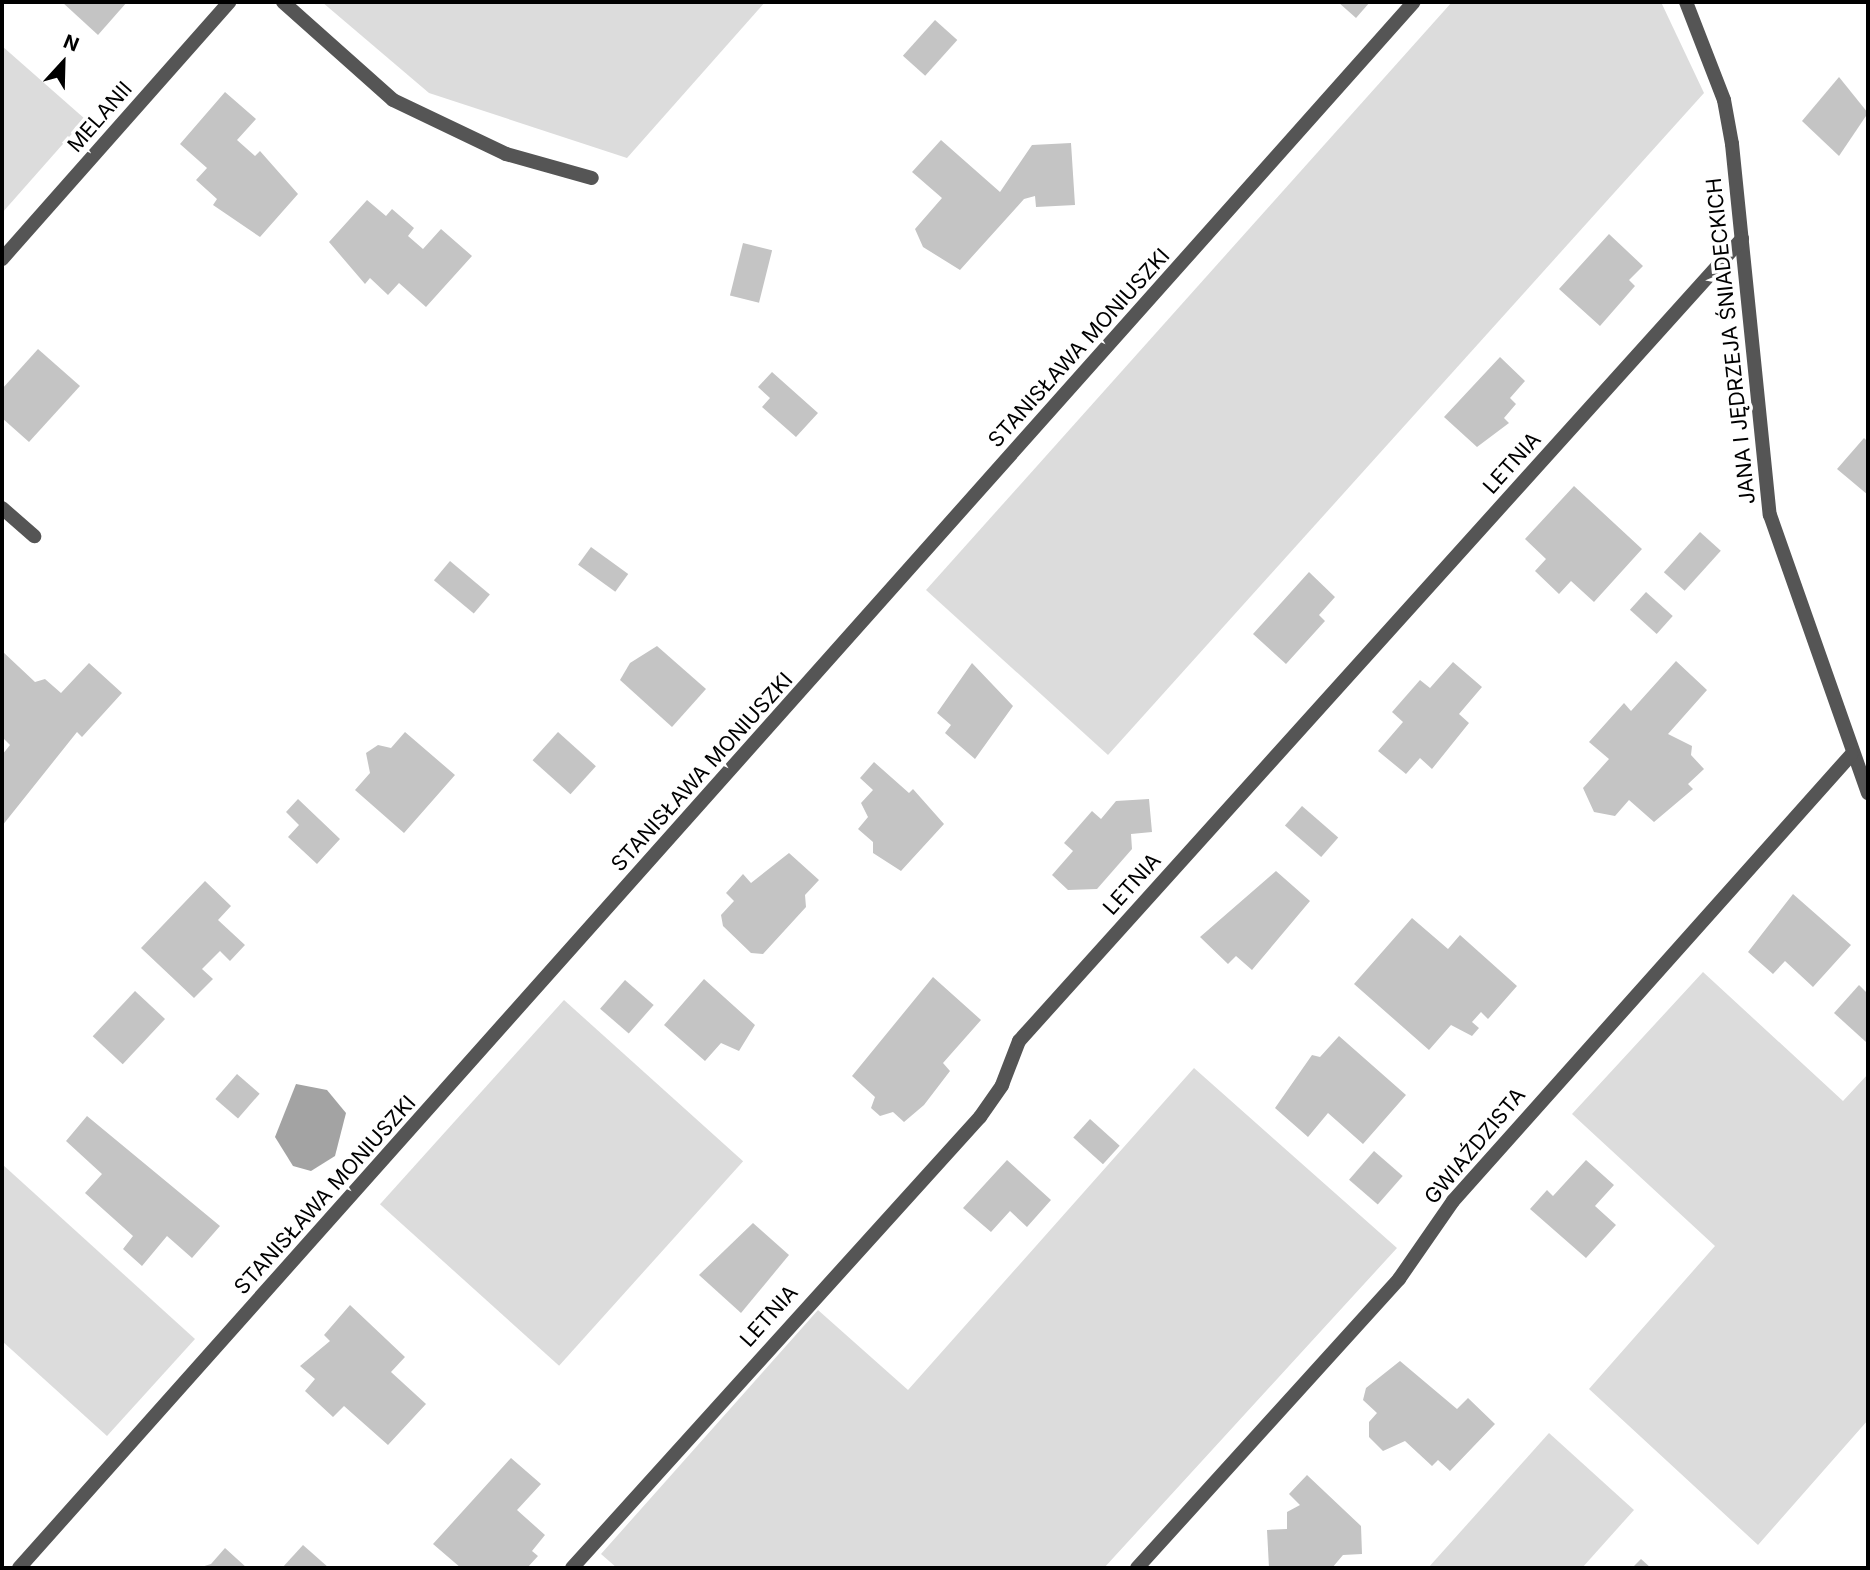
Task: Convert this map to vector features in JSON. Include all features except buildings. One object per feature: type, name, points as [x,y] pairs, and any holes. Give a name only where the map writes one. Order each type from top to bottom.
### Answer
[{"type":"street","name":"MELANII","points":[[2,260],[229,2]]},
{"type":"street","points":[[284,2],[393,100],[506,154],[592,178]]},
{"type":"street","name":"STANISŁAWA MONIUSZKI","points":[[19,1568],[1414,2]]},
{"type":"street","name":"JANA I JĘDRZEJA ŚNIADECKICH","points":[[1686,2],[1724,100],[1742,239],[1770,515],[1851,755],[1868,793]]},
{"type":"street","name":"LETNIA","points":[[572,1568],[979,1117],[1002,1085],[1019,1041],[1742,239]]},
{"type":"street","points":[[2,508],[34,537]]},
{"type":"street","name":"GWIAŹDZISTA","points":[[1137,1568],[1399,1279],[1453,1201],[1851,755]]},
{"type":"shaded area","points":[[322,2],[765,2],[627,158],[429,93]]},
{"type":"shaded area","points":[[1452,2],[1661,2],[1704,93],[1108,755],[926,590]]},
{"type":"shaded area","points":[[2,46],[85,119],[2,213]]},
{"type":"shaded area","points":[[1703,972],[1843,1101],[1868,1074],[1868,1420],[1758,1545],[1589,1389],[1715,1246],[1572,1114]]},
{"type":"shaded area","points":[[564,1000],[743,1161],[559,1366],[380,1204]]},
{"type":"shaded area","points":[[1194,1068],[1397,1248],[1104,1568],[617,1568],[601,1554],[818,1310],[908,1390]]},
{"type":"shaded area","points":[[296,1084],[327,1090],[346,1113],[335,1156],[311,1171],[293,1166],[275,1137]]},
{"type":"shaded area","points":[[2,1164],[195,1339],[107,1436],[2,1341]]},
{"type":"shaded area","points":[[1549,1433],[1634,1510],[1582,1568],[1428,1568]]}]
